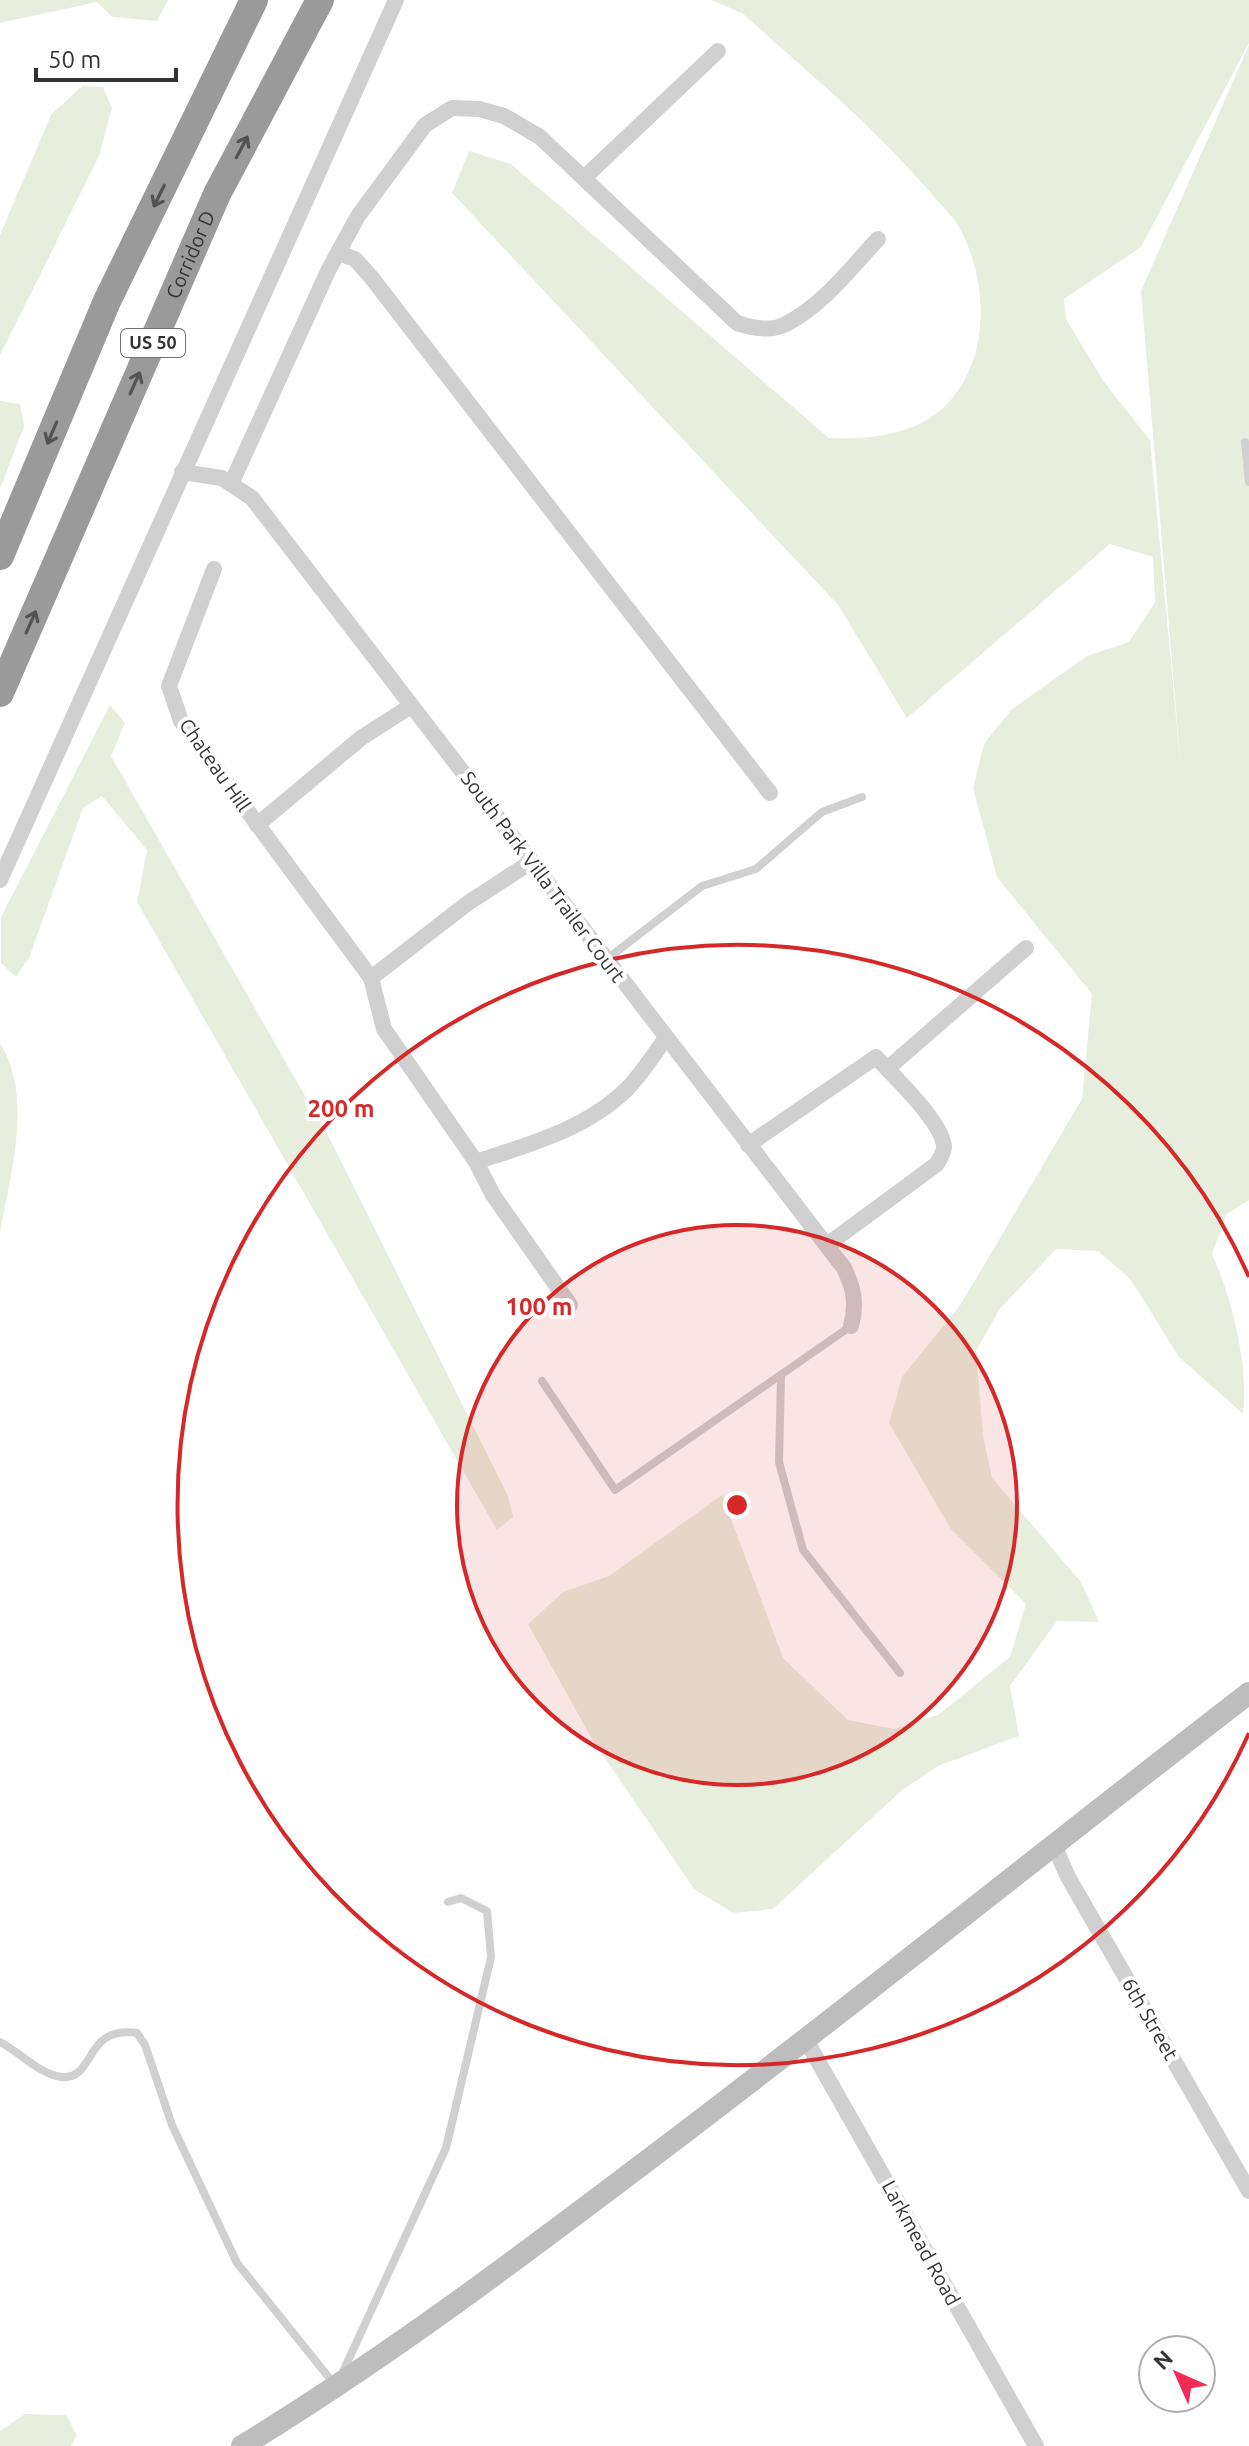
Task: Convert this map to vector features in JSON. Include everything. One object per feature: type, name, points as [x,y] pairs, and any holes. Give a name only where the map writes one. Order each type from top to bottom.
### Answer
[{"type":"highway","name":"US 50","points":[[0,556],[107,301],[254,0]]},
{"type":"highway","name":"Corridor D","points":[[0,693],[217,194],[320,0]]},
{"type":"main road","points":[[242,2446],[438,2318],[806,2040],[1249,1693]]},
{"type":"street","points":[[0,880],[396,0]]},
{"type":"street","points":[[584,178],[718,51]]},
{"type":"street","points":[[231,484],[358,216],[425,125],[452,108],[479,109],[504,116],[540,137],[737,323],[760,329],[785,325],[831,289],[878,239]]},
{"type":"street","points":[[338,253],[355,259],[371,277],[770,793]]},
{"type":"street","name":"South Park Villa Trailer Court","points":[[182,472],[222,478],[252,498],[844,1268],[855,1291],[856,1309],[851,1326]]},
{"type":"street","name":"Chateau Hill","points":[[214,569],[169,686],[181,721],[371,978],[384,1029],[570,1305]]},
{"type":"street","name":"Chateau Hill","points":[[257,825],[361,738],[411,706]]},
{"type":"street","points":[[371,978],[468,903],[531,862]]},
{"type":"street","points":[[887,1069],[1026,948]]},
{"type":"street","points":[[476,1162],[557,1134],[597,1114],[628,1087],[666,1038]]},
{"type":"street","points":[[748,1145],[876,1057],[924,1111],[943,1141],[944,1151],[937,1164],[827,1245]]},
{"type":"street","name":"6th Street","points":[[1054,1845],[1068,1877],[1249,2191]]},
{"type":"street","name":"Larkmead Road","points":[[806,2040],[1036,2446]]},
{"type":"lane","points":[[1245,442],[1249,482]]},
{"type":"lane","points":[[606,959],[702,886],[756,869],[822,812],[862,797]]},
{"type":"lane","points":[[542,1381],[615,1490],[851,1326]]},
{"type":"lane","points":[[781,1377],[779,1462],[803,1550],[900,1673]]},
{"type":"lane","points":[[0,2042],[47,2072],[64,2078],[82,2071],[96,2045],[108,2035],[120,2031],[137,2033],[145,2045],[172,2125],[237,2263],[336,2387],[446,2148],[491,1957],[487,1911],[461,1898],[448,1902]]},
{"type":"green space","points":[[0,0],[168,0],[157,21],[112,17],[97,2],[0,23]]},
{"type":"green space","points":[[711,0],[1249,0],[1249,43],[1141,247],[1064,299],[1066,319],[1104,382],[1150,440],[1181,769],[1141,291],[1249,45],[1249,1200],[1227,1214],[1212,1254],[1237,1332],[1244,1375],[1243,1414],[1179,1357],[1131,1280],[1098,1251],[1056,1249],[999,1310],[976,1351],[983,1436],[992,1478],[1081,1582],[1099,1622],[1057,1621],[1010,1686],[1019,1736],[938,1766],[901,1791],[773,1909],[733,1913],[694,1889],[592,1739],[528,1624],[563,1592],[609,1576],[722,1495],[783,1658],[848,1720],[894,1729],[938,1715],[1010,1657],[1026,1604],[951,1529],[889,1423],[902,1377],[961,1304],[1082,1099],[1092,994],[997,877],[973,788],[984,744],[1012,709],[1087,656],[1129,642],[1155,602],[1153,557],[1110,544],[907,718],[838,605],[452,193],[469,151],[511,164],[829,438],[888,434],[907,429],[940,411],[965,379],[978,343],[978,283],[974,263],[959,227],[907,166],[838,98],[742,13]]},
{"type":"green space","points":[[82,86],[103,87],[112,108],[99,156],[0,355],[0,235],[51,115]]},
{"type":"green space","points":[[0,401],[20,404],[24,426],[0,489]]},
{"type":"green space","points":[[110,705],[125,723],[111,756],[332,1143],[508,1496],[513,1517],[497,1530],[137,902],[147,850],[102,796],[83,808],[29,958],[16,977],[1,963],[1,917]]},
{"type":"green space","points":[[0,1043],[16,1087],[18,1112],[0,1234]]},
{"type":"green space","points":[[25,2414],[66,2415],[77,2435],[71,2446],[0,2446],[0,2431]]}]
